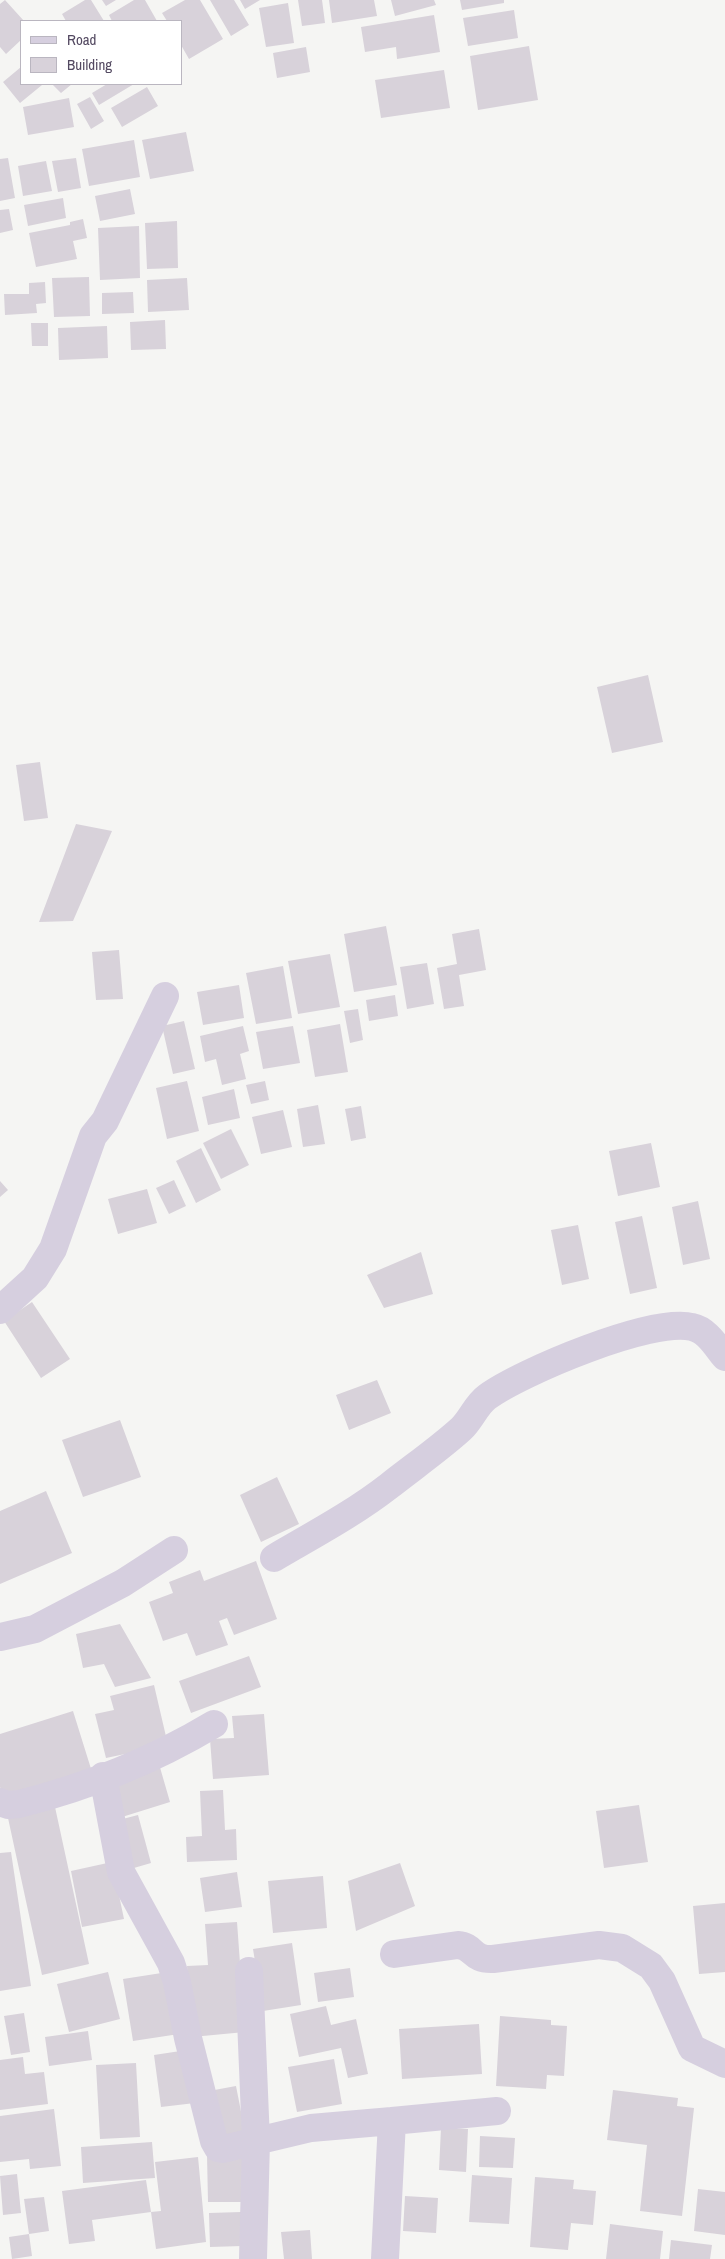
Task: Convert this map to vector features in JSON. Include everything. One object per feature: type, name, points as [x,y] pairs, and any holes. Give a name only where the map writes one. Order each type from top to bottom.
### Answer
[{"type":"street","points":[[0,1310],[34,1278],[53,1249],[94,1136],[104,1121],[165,996]]},
{"type":"street","points":[[274,1558],[356,1510],[462,1428],[485,1398],[526,1374],[603,1344],[666,1326],[682,1325],[695,1327],[710,1337],[725,1357]]},
{"type":"street","points":[[0,1637],[35,1629],[123,1583],[174,1550]]},
{"type":"street","points":[[0,1802],[8,1805],[20,1804],[103,1776],[152,1758],[214,1724]]},
{"type":"street","points":[[103,1776],[110,1822],[121,1872],[171,1963],[214,2141],[220,2149],[311,2128],[497,2111]]},
{"type":"street","points":[[394,1954],[458,1945],[467,1947],[480,1959],[493,1960],[600,1945],[622,1948],[651,1966],[662,1981],[692,2048],[725,2064]]},
{"type":"street","points":[[249,1970],[256,2141],[253,2259]]},
{"type":"street","points":[[385,2259],[392,2121]]},
{"type":"building","points":[[5,0],[23,20],[20,20],[20,41],[6,54],[0,47],[0,4]]},
{"type":"building","points":[[85,0],[91,0],[103,20],[65,20],[62,14]]},
{"type":"building","points":[[102,0],[116,0],[106,6]]},
{"type":"building","points":[[134,0],[145,0],[156,20],[112,20],[109,15]]},
{"type":"building","points":[[185,0],[200,0],[223,39],[189,59],[182,47],[182,20],[166,20],[162,13]]},
{"type":"building","points":[[210,0],[234,0],[249,25],[231,36]]},
{"type":"building","points":[[240,0],[260,0],[245,9]]},
{"type":"building","points":[[298,0],[322,0],[325,23],[302,26]]},
{"type":"building","points":[[329,0],[374,0],[377,16],[332,23]]},
{"type":"building","points":[[391,0],[434,0],[436,5],[395,16]]},
{"type":"building","points":[[460,0],[504,0],[504,3],[462,10]]},
{"type":"building","points":[[288,3],[294,43],[266,47],[259,8]]},
{"type":"building","points":[[514,10],[518,38],[468,46],[463,18]]},
{"type":"building","points":[[434,15],[440,52],[397,59],[396,47],[365,52],[361,27]]},
{"type":"building","points":[[529,46],[538,100],[478,110],[470,56]]},
{"type":"building","points":[[306,47],[310,72],[277,78],[273,53]]},
{"type":"building","points":[[20,68],[20,85],[42,85],[20,103],[3,82]]},
{"type":"building","points":[[444,70],[450,108],[381,118],[375,80]]},
{"type":"building","points":[[53,85],[71,85],[61,93]]},
{"type":"building","points":[[105,85],[132,85],[99,105],[92,93]]},
{"type":"building","points":[[147,87],[158,106],[122,127],[111,108]]},
{"type":"building","points":[[90,97],[104,121],[91,129],[77,104]]},
{"type":"building","points":[[69,98],[74,127],[28,135],[23,107]]},
{"type":"building","points":[[186,132],[194,171],[150,179],[142,140]]},
{"type":"building","points":[[134,140],[140,177],[89,186],[82,149]]},
{"type":"building","points":[[8,158],[15,198],[0,201],[0,159]]},
{"type":"building","points":[[76,158],[81,188],[58,192],[52,161]]},
{"type":"building","points":[[46,161],[52,191],[23,196],[18,166]]},
{"type":"building","points":[[130,189],[135,214],[100,221],[95,196]]},
{"type":"building","points":[[63,198],[66,218],[28,226],[24,205]]},
{"type":"building","points":[[9,209],[13,230],[0,233],[0,210]]},
{"type":"building","points":[[83,219],[87,238],[73,241],[77,259],[36,267],[29,233],[70,225],[70,222]]},
{"type":"building","points":[[177,221],[178,268],[147,269],[145,223]]},
{"type":"building","points":[[139,226],[140,278],[100,280],[98,228]]},
{"type":"building","points":[[89,277],[90,316],[54,317],[52,278]]},
{"type":"building","points":[[187,278],[189,310],[148,312],[147,280]]},
{"type":"building","points":[[45,282],[46,303],[36,304],[37,313],[5,315],[4,294],[29,294],[29,283]]},
{"type":"building","points":[[133,292],[134,313],[102,314],[102,293]]},
{"type":"building","points":[[165,320],[166,349],[131,350],[130,322]]},
{"type":"building","points":[[31,323],[48,323],[48,346],[32,346]]},
{"type":"building","points":[[107,326],[108,358],[59,360],[58,328]]},
{"type":"building","points":[[648,675],[663,742],[612,753],[597,687]]},
{"type":"building","points":[[40,762],[48,818],[24,821],[16,765]]},
{"type":"building","points":[[76,824],[112,831],[73,921],[39,922]]},
{"type":"building","points":[[386,926],[397,985],[354,992],[344,934]]},
{"type":"building","points":[[479,929],[486,970],[459,975],[464,1006],[444,1009],[437,968],[457,964],[452,934]]},
{"type":"building","points":[[119,950],[123,999],[96,1000],[92,952]]},
{"type":"building","points":[[330,954],[340,1007],[298,1014],[288,961]]},
{"type":"building","points":[[427,963],[434,1004],[407,1009],[400,967]]},
{"type":"building","points":[[283,966],[292,1018],[256,1024],[246,973]]},
{"type":"building","points":[[239,985],[244,1018],[203,1025],[197,992]]},
{"type":"building","points":[[395,995],[398,1016],[369,1021],[366,1000]]},
{"type":"building","points":[[358,1009],[363,1040],[350,1043],[344,1011]]},
{"type":"building","points":[[184,1021],[195,1069],[173,1074],[162,1026]]},
{"type":"building","points":[[340,1024],[348,1072],[315,1077],[307,1030]]},
{"type":"building","points":[[243,1026],[249,1051],[240,1054],[246,1079],[222,1085],[216,1059],[205,1062],[200,1036]]},
{"type":"building","points":[[293,1026],[300,1063],[263,1069],[256,1032]]},
{"type":"building","points":[[187,1081],[199,1131],[167,1139],[156,1088]]},
{"type":"building","points":[[265,1081],[269,1100],[251,1104],[246,1085]]},
{"type":"building","points":[[234,1089],[240,1118],[208,1125],[202,1097]]},
{"type":"building","points":[[318,1105],[325,1144],[303,1147],[297,1109]]},
{"type":"building","points":[[361,1106],[366,1138],[351,1141],[345,1109]]},
{"type":"building","points":[[283,1110],[292,1147],[261,1154],[252,1117]]},
{"type":"building","points":[[231,1129],[249,1165],[221,1179],[203,1143]]},
{"type":"building","points":[[651,1143],[660,1187],[618,1196],[609,1151]]},
{"type":"building","points":[[201,1148],[221,1190],[196,1203],[176,1161]]},
{"type":"building","points":[[174,1180],[186,1206],[169,1214],[156,1188]]},
{"type":"building","points":[[0,1181],[8,1190],[0,1197]]},
{"type":"building","points":[[147,1189],[157,1223],[118,1234],[108,1199]]},
{"type":"building","points":[[698,1201],[710,1259],[683,1265],[672,1207]]},
{"type":"building","points":[[642,1216],[657,1288],[630,1294],[615,1222]]},
{"type":"building","points":[[578,1225],[589,1279],[562,1285],[551,1230]]},
{"type":"building","points":[[421,1252],[433,1294],[384,1308],[367,1275]]},
{"type":"building","points":[[32,1302],[70,1359],[41,1378],[4,1321]]},
{"type":"building","points":[[377,1380],[391,1413],[349,1430],[336,1395]]},
{"type":"building","points":[[120,1420],[141,1477],[83,1497],[62,1440]]},
{"type":"building","points":[[277,1477],[299,1524],[261,1542],[240,1495]]},
{"type":"building","points":[[46,1491],[72,1553],[0,1584],[0,1511]]},
{"type":"building","points":[[256,1561],[277,1619],[234,1635],[227,1618],[219,1621],[228,1645],[196,1656],[187,1633],[163,1641],[149,1602],[173,1593],[169,1582],[200,1570],[204,1581]]},
{"type":"building","points":[[120,1624],[151,1678],[115,1687],[104,1664],[83,1668],[76,1634]]},
{"type":"building","points":[[249,1656],[261,1687],[191,1713],[179,1681]]},
{"type":"building","points":[[154,1685],[168,1745],[106,1758],[95,1714],[114,1710],[110,1696]]},
{"type":"building","points":[[73,1711],[92,1772],[4,1799],[0,1787],[0,1734]]},
{"type":"building","points":[[264,1714],[269,1775],[213,1779],[210,1739],[234,1738],[232,1716]]},
{"type":"building","points":[[159,1764],[170,1802],[122,1817],[111,1778]]},
{"type":"building","points":[[223,1790],[225,1830],[236,1829],[237,1860],[187,1862],[186,1837],[202,1836],[200,1791]]},
{"type":"building","points":[[639,1805],[648,1862],[604,1868],[596,1811]]},
{"type":"building","points":[[55,1807],[89,1964],[42,1975],[8,1818]]},
{"type":"building","points":[[138,1815],[151,1863],[127,1870],[115,1821]]},
{"type":"building","points":[[11,1852],[31,1986],[0,1991],[0,1853]]},
{"type":"building","points":[[112,1862],[124,1919],[82,1927],[71,1871]]},
{"type":"building","points":[[400,1863],[415,1906],[356,1931],[348,1881]]},
{"type":"building","points":[[237,1872],[242,1907],[205,1912],[200,1878]]},
{"type":"building","points":[[323,1876],[327,1928],[273,1933],[268,1881]]},
{"type":"building","points":[[725,1903],[725,1972],[699,1974],[693,1906]]},
{"type":"building","points":[[237,1922],[245,2032],[192,2037],[187,1966],[208,1965],[205,1924]]},
{"type":"building","points":[[292,1943],[301,2005],[263,2011],[253,1949]]},
{"type":"building","points":[[350,1968],[354,1997],[318,2002],[314,1973]]},
{"type":"building","points":[[108,1972],[120,2019],[69,2032],[57,1984]]},
{"type":"building","points":[[168,1972],[179,2034],[133,2041],[123,1979]]},
{"type":"building","points":[[326,2006],[331,2025],[356,2019],[368,2074],[348,2078],[341,2048],[299,2057],[290,2014]]},
{"type":"building","points":[[24,2013],[30,2052],[11,2055],[4,2016]]},
{"type":"building","points":[[500,2016],[551,2020],[551,2025],[567,2026],[564,2076],[547,2075],[546,2089],[496,2086]]},
{"type":"building","points":[[479,2024],[482,2074],[402,2079],[399,2029]]},
{"type":"building","points":[[88,2031],[92,2060],[49,2066],[45,2037]]},
{"type":"building","points":[[187,2050],[195,2103],[161,2107],[154,2055]]},
{"type":"building","points":[[23,2057],[25,2074],[44,2072],[48,2104],[0,2110],[0,2060]]},
{"type":"building","points":[[334,2059],[342,2104],[297,2112],[288,2067]]},
{"type":"building","points":[[136,2063],[140,2137],[100,2139],[96,2065]]},
{"type":"building","points":[[236,2086],[247,2142],[220,2147],[209,2091]]},
{"type":"building","points":[[613,2090],[678,2098],[677,2106],[694,2108],[682,2216],[640,2211],[647,2145],[607,2140]]},
{"type":"building","points":[[54,2109],[61,2166],[30,2169],[29,2159],[0,2162],[0,2116]]},
{"type":"building","points":[[441,2128],[468,2129],[466,2172],[439,2170]]},
{"type":"building","points":[[480,2136],[515,2138],[513,2168],[479,2167]]},
{"type":"building","points":[[152,2142],[155,2178],[83,2183],[81,2147]]},
{"type":"building","points":[[207,2155],[248,2155],[248,2202],[208,2202]]},
{"type":"building","points":[[198,2157],[206,2242],[156,2249],[151,2212],[161,2211],[155,2162]]},
{"type":"building","points":[[17,2174],[21,2213],[3,2215],[0,2176]]},
{"type":"building","points":[[472,2175],[512,2178],[509,2224],[469,2222]]},
{"type":"building","points":[[535,2177],[574,2180],[573,2189],[596,2191],[593,2225],[571,2223],[568,2250],[530,2247]]},
{"type":"building","points":[[146,2180],[151,2212],[92,2220],[95,2241],[69,2244],[62,2191]]},
{"type":"building","points":[[698,2189],[725,2192],[725,2235],[694,2231]]},
{"type":"building","points":[[405,2196],[438,2198],[436,2233],[403,2231]]},
{"type":"building","points":[[44,2197],[49,2231],[29,2234],[24,2199]]},
{"type":"building","points":[[241,2212],[242,2246],[210,2247],[209,2213]]},
{"type":"building","points":[[610,2224],[663,2231],[660,2259],[606,2259]]},
{"type":"building","points":[[310,2230],[312,2259],[284,2259],[281,2232]]},
{"type":"building","points":[[29,2234],[32,2256],[12,2259],[9,2237]]},
{"type":"building","points":[[671,2240],[712,2245],[710,2259],[669,2259]]}]
